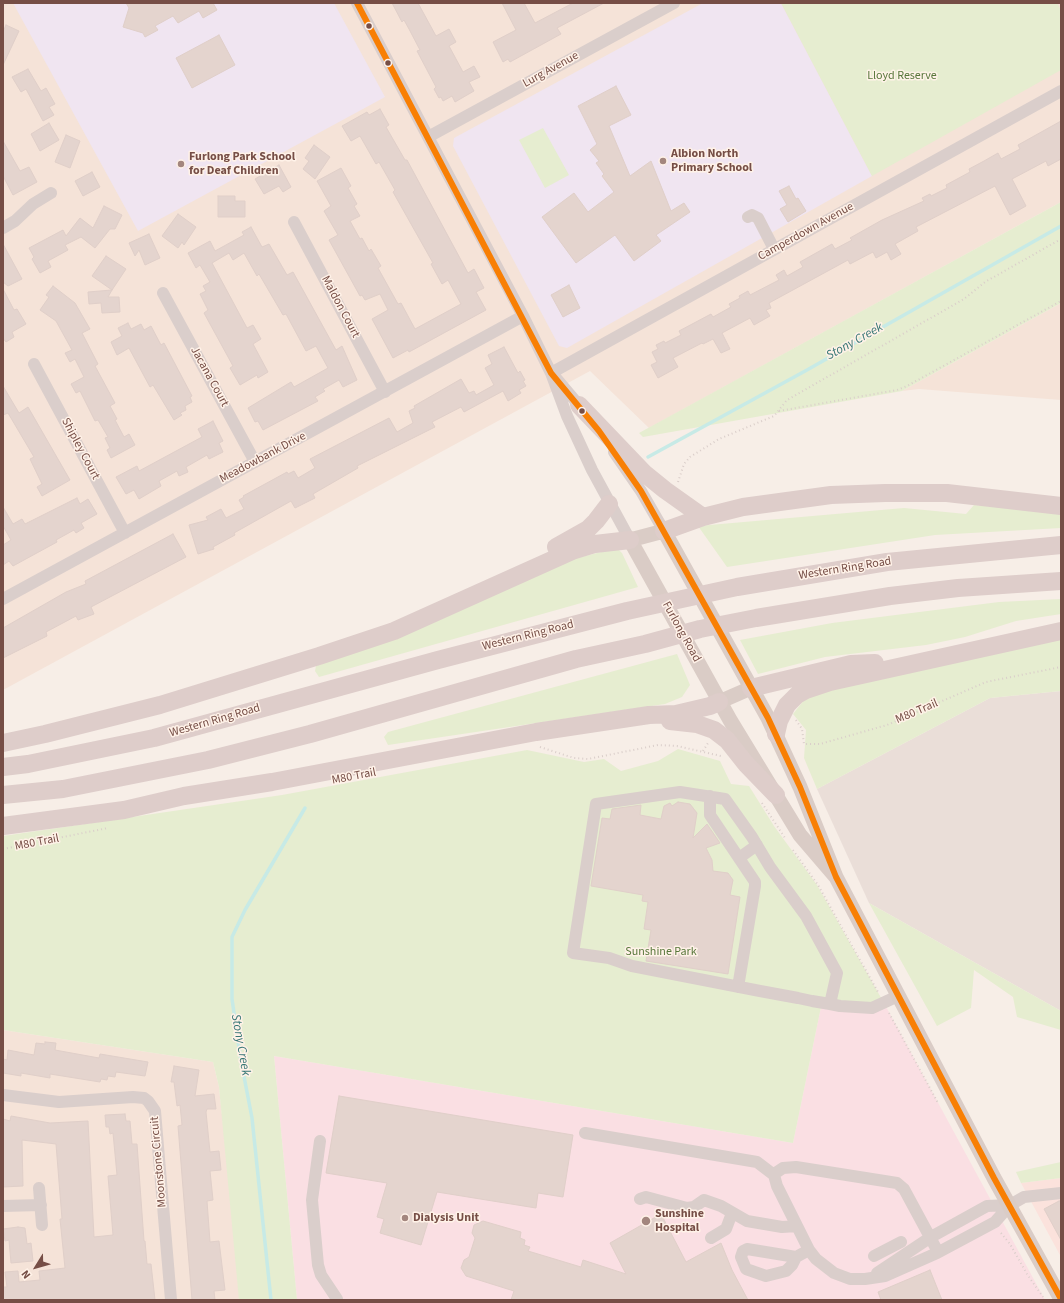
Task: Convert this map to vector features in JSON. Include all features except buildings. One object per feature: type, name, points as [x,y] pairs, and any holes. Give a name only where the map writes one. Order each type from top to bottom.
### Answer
[{"type":"highway","points":[[579,405],[644,473],[702,517]]},
{"type":"highway","points":[[664,531],[702,517],[776,501],[831,495],[947,493],[1061,506]]},
{"type":"highway","points":[[450,605],[577,536],[596,522],[609,504]]},
{"type":"highway","points":[[3,743],[160,705],[319,656],[394,631],[572,551],[595,544],[630,540]]},
{"type":"highway","name":"Western Ring Road","points":[[3,767],[28,764],[154,738],[430,662],[627,611],[737,586],[887,562],[1061,545]]},
{"type":"highway","points":[[3,796],[63,788],[208,760],[310,734],[576,659],[645,644],[700,629],[756,618],[890,596],[958,588],[1061,580]]},
{"type":"highway","points":[[776,734],[779,721],[787,705],[797,695],[806,690],[830,682],[1061,631]]},
{"type":"highway","points":[[751,688],[851,664],[930,660]]},
{"type":"highway","points":[[3,826],[124,810],[184,796],[272,782],[529,733],[696,710],[719,702]]},
{"type":"highway","points":[[631,719],[679,721],[697,724],[714,730],[731,744],[746,764],[776,795]]},
{"type":"main road","points":[[630,540],[664,531]]},
{"type":"main road","name":"Furlong Road","points":[[664,531],[776,734],[816,825],[836,877],[898,996],[1061,1299]]},
{"type":"main road","name":"Furlong Road","points":[[630,540],[719,702],[800,835],[836,877]]},
{"type":"main road","points":[[719,702],[751,688]]},
{"type":"street","name":"Furlong Road","points":[[357,3],[523,316],[551,373],[579,443],[609,504],[630,540]]},
{"type":"street","name":"Lurg Avenue","points":[[428,137],[674,3]]},
{"type":"street","name":"Camperdown Avenue","points":[[551,373],[1061,91]]},
{"type":"street","points":[[3,228],[15,221],[32,204],[51,193]]},
{"type":"street","points":[[748,217],[752,215],[758,218],[774,249]]},
{"type":"street","name":"Maldon Court","points":[[294,222],[385,392]]},
{"type":"street","name":"Jacana Court","points":[[163,293],[255,462]]},
{"type":"street","name":"Meadowbank Drive","points":[[3,599],[523,316]]},
{"type":"street","name":"Shipley Court","points":[[34,364],[125,533]]},
{"type":"street","name":"Furlong Road","points":[[551,373],[579,405],[628,471],[664,531]]},
{"type":"street","points":[[830,1004],[837,973],[806,916],[770,867],[725,798],[680,792],[596,804],[573,953],[609,958],[632,966],[830,1004],[872,1008],[898,996]]},
{"type":"street","points":[[710,796],[710,815],[739,858],[755,886],[738,987]]},
{"type":"street","points":[[739,858],[757,845]]},
{"type":"street","name":"Moonstone Circuit","points":[[3,1095],[59,1102],[133,1097],[144,1098],[148,1101],[155,1111],[170,1300]]},
{"type":"street","points":[[586,1133],[756,1162],[774,1175],[777,1186],[809,1250],[820,1264],[834,1273],[850,1279],[865,1279],[885,1276],[938,1252],[995,1222],[1010,1205]]},
{"type":"street","points":[[320,1141],[312,1200],[318,1265],[321,1275],[337,1299]]},
{"type":"street","points":[[774,1175],[783,1168],[796,1167],[897,1183],[904,1189],[938,1252]]},
{"type":"street","points":[[39,1188],[42,1225]]},
{"type":"street","points":[[865,1279],[882,1270],[931,1237],[987,1206],[1010,1205],[1031,1195],[1061,1193]]},
{"type":"street","points":[[640,1199],[646,1197],[687,1208],[694,1207],[704,1200],[747,1220],[782,1227],[797,1226]]},
{"type":"street","points":[[3,1206],[41,1205]]},
{"type":"street","points":[[711,1238],[726,1229],[732,1213]]},
{"type":"street","points":[[874,1256],[901,1242]]},
{"type":"street","points":[[796,1257],[809,1250]]},
{"type":"path","points":[[678,486],[684,464],[690,457],[719,439],[774,416],[787,400],[964,299],[986,282],[1061,239]]},
{"type":"path","points":[[778,411],[898,390],[1061,301]]},
{"type":"path","name":"M80 Trail","points":[[791,716],[802,729],[804,744],[820,744],[887,725],[986,682],[1061,667]]},
{"type":"path","points":[[534,746],[574,758],[588,759],[658,745],[677,746],[725,757]]},
{"type":"path","name":"M80 Trail","points":[[3,849],[111,828]]},
{"type":"shaded area","points":[[3,3],[1061,3],[1061,202],[649,428],[590,371],[3,690]]},
{"type":"shaded area","name":"Furlong Park School for Deaf Children","points":[[13,3],[334,3],[385,97],[138,231]]},
{"type":"shaded area","name":"Albion North Primary School","points":[[703,3],[781,3],[872,176],[567,348],[559,346],[453,146],[454,138]]},
{"type":"shaded area","points":[[1061,303],[1061,400],[919,389],[902,391]]},
{"type":"shaded area","points":[[1061,691],[1061,1011],[869,903],[817,789],[990,698]]},
{"type":"shaded area","name":"Sunshine Hospital","points":[[822,1002],[884,1003],[1045,1300],[297,1300],[274,1056],[793,1143]]},
{"type":"shaded area","points":[[3,1030],[213,1062],[219,1087],[242,1300],[3,1300]]},
{"type":"shaded area","points":[[1061,1178],[1061,1257],[1021,1183]]},
{"type":"green space","name":"Lloyd Reserve","points":[[781,3],[1057,3],[1061,10],[1061,70],[872,176]]},
{"type":"green space","points":[[543,128],[569,175],[545,188],[519,140]]},
{"type":"green space","points":[[1061,202],[1061,303],[902,391],[643,437],[639,433]]},
{"type":"green space","points":[[974,505],[1061,512],[1061,528],[935,535],[727,567],[698,526],[904,508],[966,514]]},
{"type":"green space","points":[[617,548],[622,553],[638,587],[319,677],[315,671],[316,666],[573,559]]},
{"type":"green space","points":[[1061,599],[1061,614],[1016,621],[965,637],[926,645],[825,657],[758,674],[740,640],[832,623],[999,602]]},
{"type":"green space","points":[[1061,638],[1061,691],[990,698],[817,789],[804,758],[806,730],[793,714],[804,700],[818,693]]},
{"type":"green space","points":[[677,654],[690,685],[682,697],[665,704],[388,745],[384,737],[388,732]]},
{"type":"green space","name":"Sunshine Park","points":[[678,749],[720,761],[731,784],[749,786],[774,826],[817,885],[884,1003],[822,1002],[793,1143],[274,1056],[297,1300],[239,1300],[219,1087],[213,1062],[3,1030],[3,836],[282,795],[527,750],[584,762],[604,759],[621,771],[658,761]]},
{"type":"green space","points":[[869,903],[1061,1011],[1061,1030],[1017,1017],[1013,997],[974,970],[971,1008],[937,1026]]},
{"type":"green space","points":[[1061,1162],[1061,1178],[1021,1183],[1016,1172]]},
{"type":"waterway","name":"Stony Creek","points":[[648,457],[807,370],[1061,226]]},
{"type":"waterway","name":"Stony Creek","points":[[271,1300],[252,1118],[241,1061],[232,999],[232,937],[245,910],[305,808]]},
{"type":"transit line","points":[[357,3],[551,373],[599,431],[641,491],[768,718],[800,787],[836,877],[994,1178],[1061,1299]]},
{"type":"place","name":"Albion North Primary School","points":[[663,161]]},
{"type":"place","name":"Furlong Park School for Deaf Children","points":[[181,164]]},
{"type":"place","name":"Dialysis Unit","points":[[405,1218]]},
{"type":"place","name":"Sunshine Hospital","points":[[646,1221]]}]
